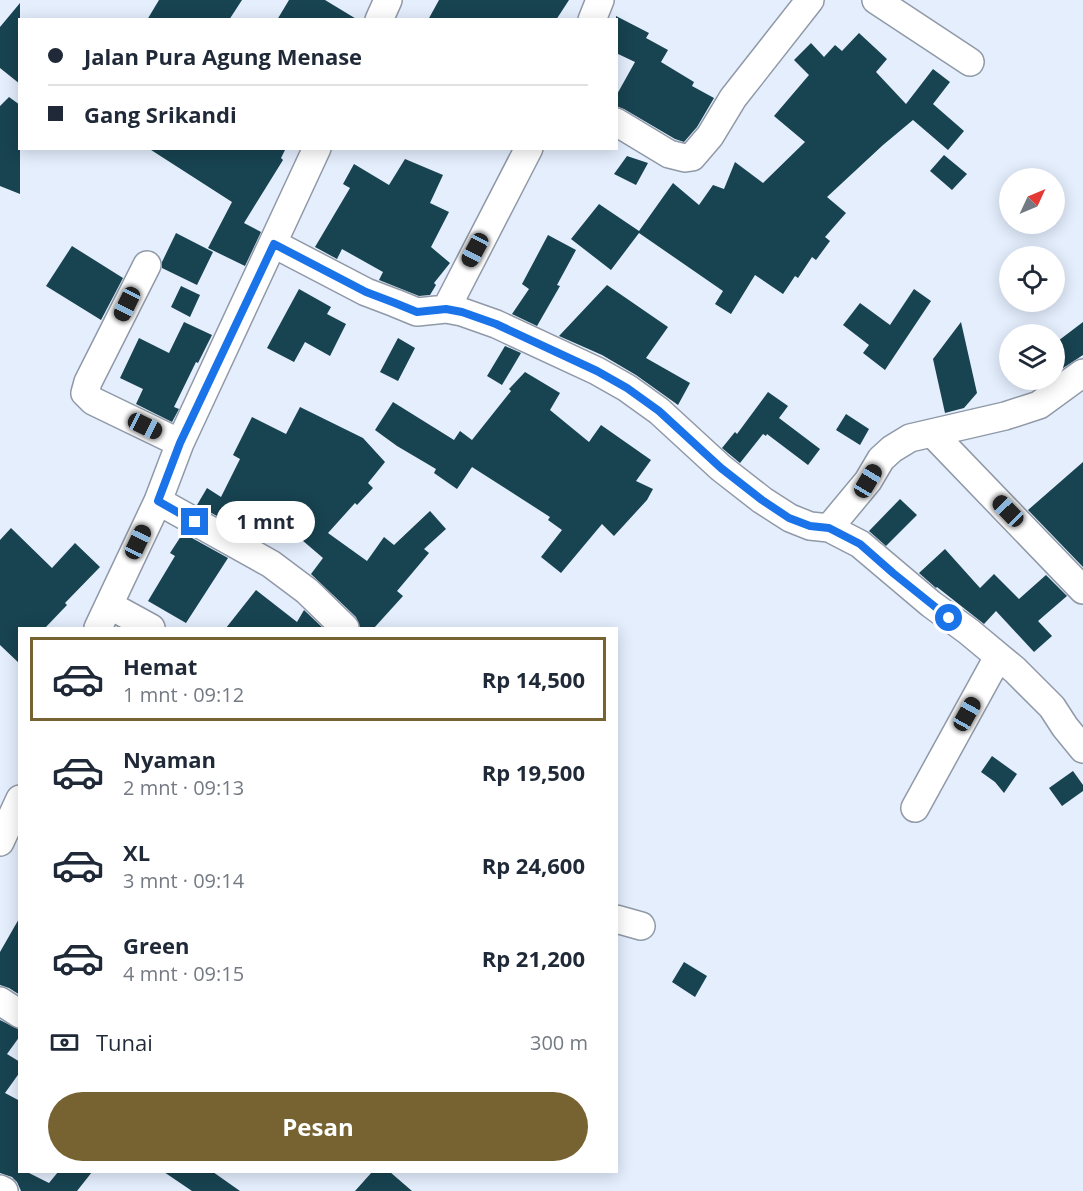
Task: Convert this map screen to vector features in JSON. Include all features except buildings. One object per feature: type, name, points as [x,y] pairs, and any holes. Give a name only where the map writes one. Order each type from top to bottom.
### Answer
[{"type":"street","points":[[380,18],[388,0]]},
{"type":"street","points":[[593,18],[600,0]]},
{"type":"street","points":[[618,123],[669,154],[685,158],[692,157],[710,136],[733,98],[810,0]]},
{"type":"street","points":[[876,0],[970,62]]},
{"type":"street","points":[[147,627],[103,617],[158,501],[180,443],[316,150]]},
{"type":"street","points":[[446,309],[528,150]]},
{"type":"street","points":[[274,244],[366,292],[417,312],[446,309],[496,324],[597,371],[627,388],[659,411],[721,468],[762,500],[789,518],[810,526],[829,528],[860,544],[908,586],[1015,670],[1052,707],[1083,749]]},
{"type":"street","points":[[147,265],[88,382],[85,393],[93,401],[180,443]]},
{"type":"street","points":[[829,528],[868,481],[881,459],[910,438],[1005,416],[1039,405],[1083,374]]},
{"type":"street","points":[[932,433],[1083,590]]},
{"type":"street","points":[[158,501],[271,564],[307,591],[344,627]]},
{"type":"street","points":[[915,808],[998,657]]},
{"type":"street","points":[[0,842],[18,803]]},
{"type":"street","points":[[0,1001],[18,1013]]},
{"type":"route","points":[[195,522],[158,501],[180,443],[274,244],[366,292],[417,312],[446,309],[462,312],[496,324],[597,371],[627,388],[659,411],[721,468],[762,500],[789,518],[810,526],[829,528],[860,544],[949,618]]}]
